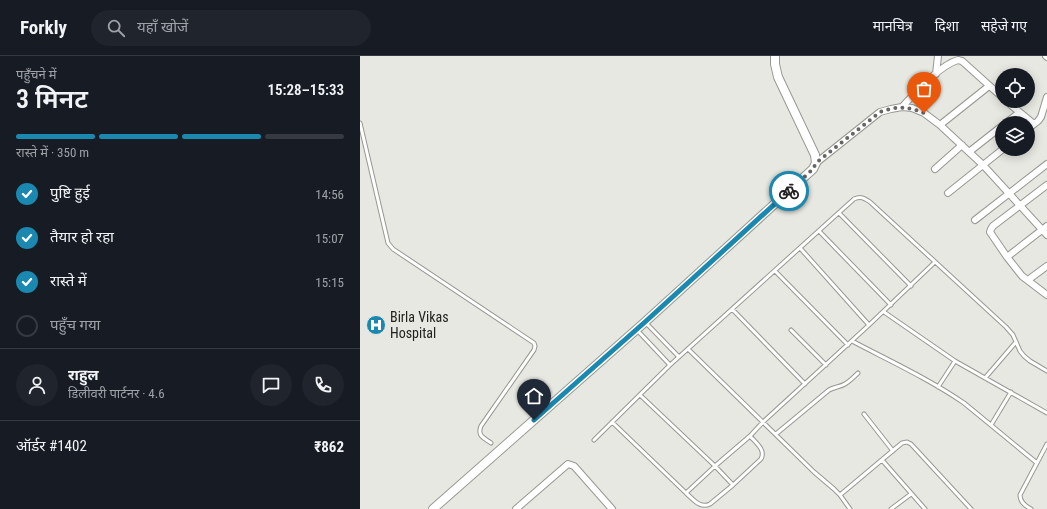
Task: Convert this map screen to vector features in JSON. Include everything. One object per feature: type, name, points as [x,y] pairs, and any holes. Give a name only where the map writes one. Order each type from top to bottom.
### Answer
[{"type":"street","points":[[774,56],[778,77],[815,155],[816,163]]},
{"type":"street","points":[[936,74],[938,56]]},
{"type":"street","points":[[902,107],[936,74],[954,61],[958,60],[962,61],[995,92]]},
{"type":"street","points":[[940,125],[989,86]]},
{"type":"street","points":[[1035,123],[1041,116],[1047,96]]},
{"type":"street","points":[[434,509],[645,322],[813,169],[816,163],[880,112],[891,108],[902,107],[912,108],[924,113],[970,152],[1020,205],[1045,227],[1047,235]]},
{"type":"street","points":[[1014,108],[1023,116]]},
{"type":"street","points":[[1015,116],[1019,113]]},
{"type":"street","points":[[1041,116],[1047,120]]},
{"type":"street","points":[[970,152],[995,132]]},
{"type":"street","points":[[934,168],[962,145]]},
{"type":"street","points":[[948,193],[995,155]]},
{"type":"street","points":[[975,220],[1047,164]]},
{"type":"street","points":[[1047,185],[993,226],[990,232],[1017,270],[1047,295]]},
{"type":"street","points":[[1007,257],[1045,227]]},
{"type":"street","points":[[1028,280],[1047,266]]},
{"type":"street","points":[[516,509],[568,464],[574,466],[612,509]]},
{"type":"lane","points":[[360,123],[388,243],[393,249],[534,343],[534,350],[481,426],[481,436],[491,443]]},
{"type":"lane","points":[[594,440],[670,365],[854,199],[859,197],[870,202],[1006,327],[1013,335],[1020,351],[1024,356],[1047,371]]},
{"type":"lane","points":[[839,213],[911,286]]},
{"type":"lane","points":[[819,231],[891,305]]},
{"type":"lane","points":[[800,248],[869,325]]},
{"type":"lane","points":[[686,493],[884,312],[935,262]]},
{"type":"lane","points":[[774,271],[848,345]]},
{"type":"lane","points":[[732,309],[805,384]]},
{"type":"lane","points":[[884,312],[955,361],[1047,412]]},
{"type":"lane","points":[[645,322],[679,357]]},
{"type":"lane","points":[[636,330],[670,365]]},
{"type":"lane","points":[[791,330],[826,365]]},
{"type":"lane","points":[[852,341],[938,386],[964,403],[1037,463]]},
{"type":"lane","points":[[986,378],[1016,342]]},
{"type":"lane","points":[[688,349],[814,472],[834,489],[850,509]]},
{"type":"lane","points":[[938,386],[955,361]]},
{"type":"lane","points":[[776,434],[829,390],[846,383],[858,373]]},
{"type":"lane","points":[[991,425],[1011,392]]},
{"type":"lane","points":[[640,395],[733,485]]},
{"type":"lane","points":[[864,414],[893,451]]},
{"type":"lane","points":[[612,422],[697,503],[706,506],[733,485],[761,459],[763,452],[750,436]]},
{"type":"lane","points":[[840,495],[902,443],[907,442],[911,444],[971,509]]},
{"type":"lane","points":[[1031,509],[1025,506],[1020,499],[1020,495],[1047,444]]},
{"type":"lane","points":[[882,460],[925,509]]},
{"type":"lane","points":[[891,509],[911,494]]},
{"type":"way so far","points":[[789,191],[813,169],[816,163],[880,112],[891,108],[902,107],[912,108],[924,113]]},
{"type":"place","name":"Birla Vikas Hospital","points":[[376,325]]},
{"type":"route","points":[[534,420],[645,322],[789,191]]}]
